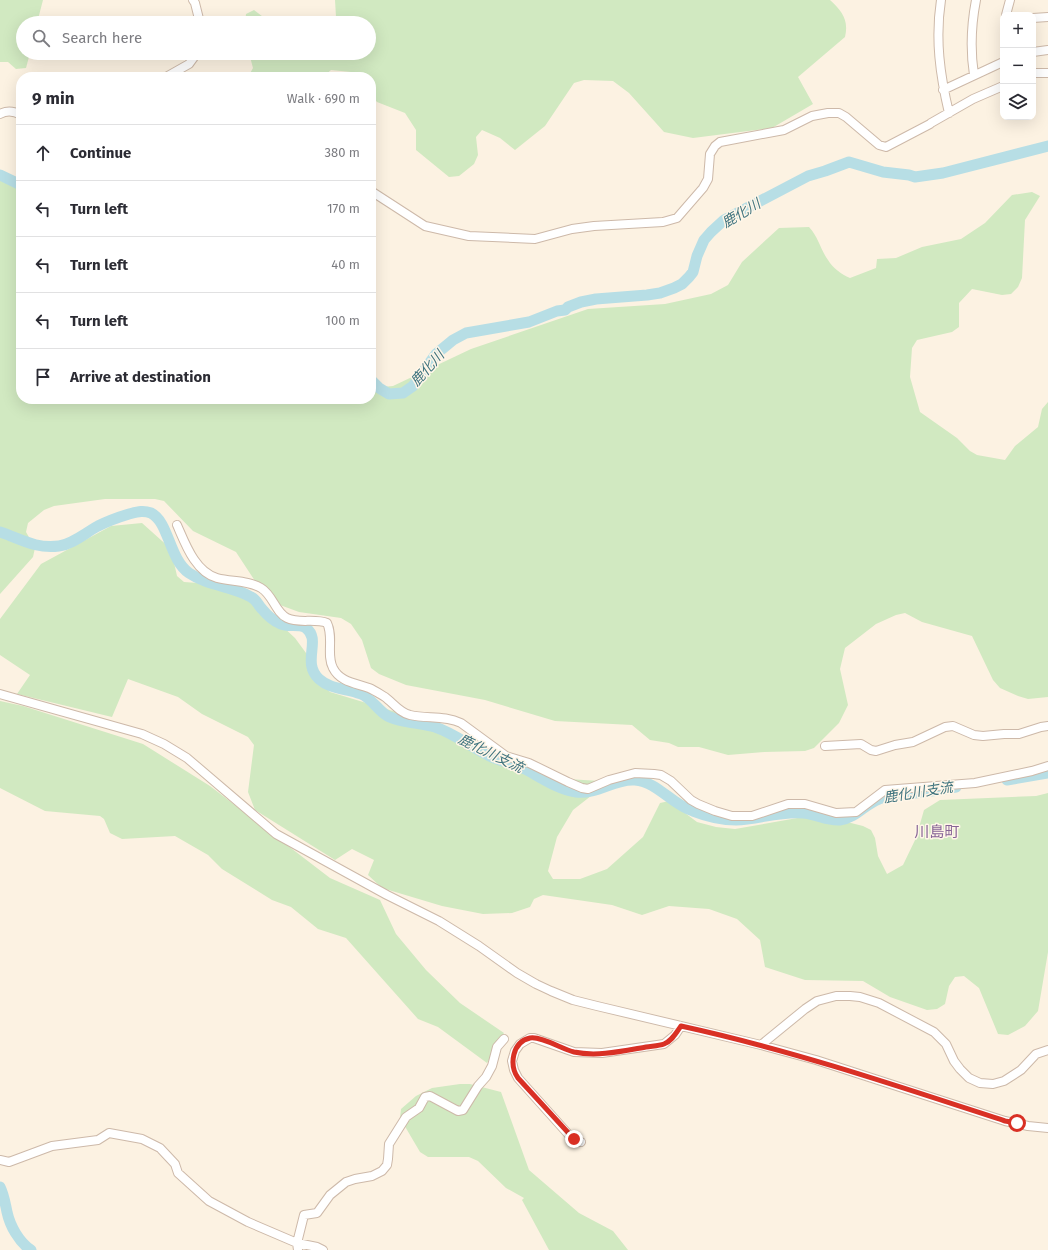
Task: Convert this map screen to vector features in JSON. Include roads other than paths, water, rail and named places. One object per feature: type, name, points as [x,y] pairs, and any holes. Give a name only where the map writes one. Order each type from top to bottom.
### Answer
[{"type":"street","points":[[193,0],[198,16]]},
{"type":"street","points":[[941,0],[938,43],[940,74],[949,113]]},
{"type":"street","points":[[974,75],[971,55],[971,35],[972,18],[976,0]]},
{"type":"street","points":[[1007,12],[1010,0]]},
{"type":"street","points":[[1036,18],[1048,17]]},
{"type":"street","points":[[1036,52],[1048,50]]},
{"type":"street","points":[[174,72],[188,64],[191,60]]},
{"type":"street","points":[[944,90],[1000,63]]},
{"type":"street","points":[[1036,73],[1048,73]]},
{"type":"street","points":[[376,194],[425,226],[469,236],[535,238],[572,229],[594,226],[663,222],[677,218],[703,188],[708,179],[710,154],[720,142],[784,130],[812,116],[828,113],[839,113],[879,145],[886,147],[900,141],[973,99],[1000,87]]},
{"type":"street","points":[[0,114],[10,111],[16,112]]},
{"type":"street","points":[[178,524],[191,555],[207,573],[216,577],[248,582],[263,589],[272,598],[280,612],[286,618],[292,620],[322,621],[327,623],[330,629],[332,667],[340,677],[347,682],[370,689],[385,698],[403,713],[410,715],[442,717],[461,723],[506,756],[529,763],[582,788],[588,789],[609,780],[635,773],[654,774],[661,775],[671,781],[691,800],[698,804],[732,816],[752,816],[788,804],[805,804],[836,813],[853,813],[861,809],[886,790],[975,784],[1048,766]]},
{"type":"street","points":[[0,694],[142,734],[176,751],[192,762],[276,834],[387,896],[439,922],[479,946],[536,984],[574,1000],[816,1060],[1005,1121],[1028,1126],[1048,1128]]},
{"type":"street","points":[[825,746],[861,744],[871,750],[876,751],[895,744],[913,742],[945,727],[953,726],[974,735],[983,736],[1019,734],[1048,726]]},
{"type":"street","points":[[760,1045],[817,1001],[836,996],[850,996],[860,997],[879,1003],[934,1032],[946,1044],[954,1061],[960,1069],[969,1078],[980,1083],[993,1084],[1004,1082],[1021,1070],[1036,1054],[1048,1050]]},
{"type":"street","points":[[581,1142],[569,1135],[516,1074],[512,1061],[518,1047],[530,1038],[534,1038],[574,1052],[602,1054],[664,1044],[675,1035],[681,1026]]},
{"type":"street","points":[[297,1247],[304,1215],[317,1213],[330,1194],[346,1182],[372,1176],[382,1171],[387,1165],[389,1144],[406,1117],[419,1108],[425,1097],[430,1096],[458,1111],[463,1110],[478,1086],[486,1077],[492,1066],[497,1047],[504,1038]]},
{"type":"street","points":[[0,1160],[10,1162],[52,1146],[98,1140],[109,1133],[142,1139],[160,1148],[175,1164],[178,1173],[209,1201],[297,1247],[317,1247],[322,1250]]},
{"type":"waterway","name":"鹿化川","points":[[376,385],[389,394],[403,393],[413,386],[436,354],[453,340],[466,333],[529,322],[557,311],[565,310],[568,307],[581,302],[596,299],[647,295],[660,293],[674,288],[682,284],[693,272],[697,256],[704,240],[724,220],[808,176],[849,162],[883,172],[915,177],[943,173],[1048,146]]},
{"type":"waterway","name":"鹿化川","points":[[0,175],[16,183]]},
{"type":"waterway","name":"鹿化川支流","points":[[0,532],[35,545],[50,547],[59,546],[69,543],[98,526],[117,518],[140,512],[151,513],[162,524],[177,559],[182,567],[189,573],[204,581],[244,593],[253,598],[268,615],[279,623],[306,628],[312,639],[312,666],[314,672],[324,683],[365,696],[383,713],[390,717],[443,730],[486,754],[521,767],[550,783],[570,791],[591,791],[620,781],[635,780],[651,785],[678,804],[703,815],[736,820],[794,813],[840,820],[851,817],[869,804],[884,797],[956,787]]},
{"type":"waterway","name":"鹿化川支流","points":[[1007,780],[1048,773]]},
{"type":"waterway","points":[[0,1187],[8,1217],[13,1228],[23,1243],[31,1250]]},
{"type":"district","name":"川島町","points":[[937,832]]}]
